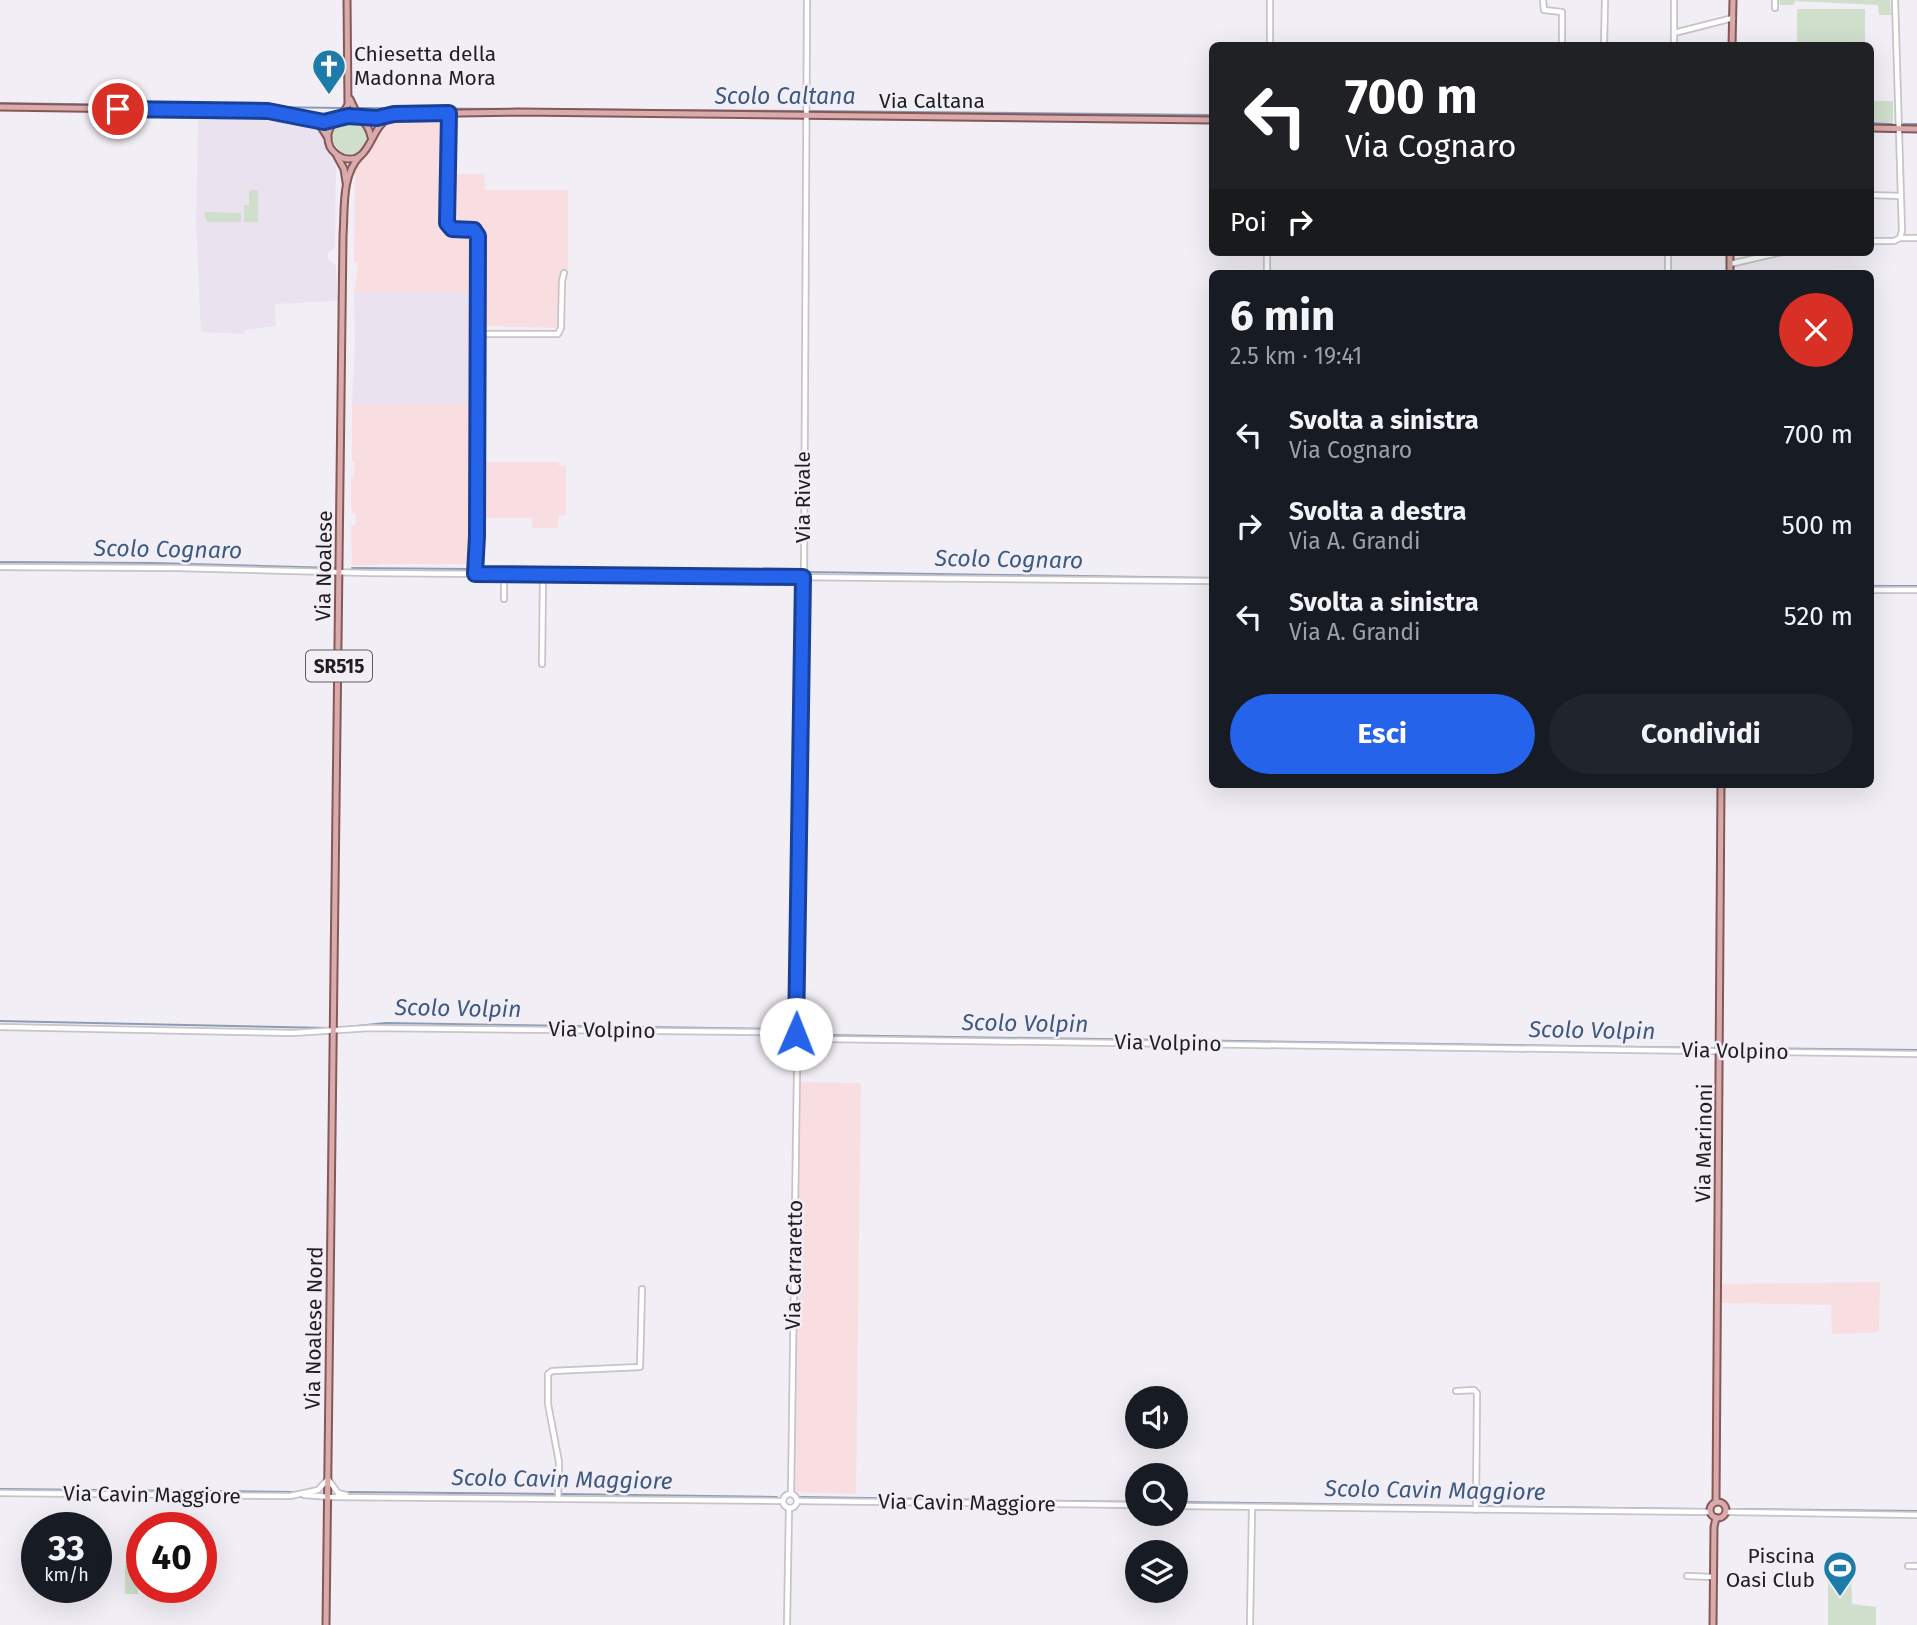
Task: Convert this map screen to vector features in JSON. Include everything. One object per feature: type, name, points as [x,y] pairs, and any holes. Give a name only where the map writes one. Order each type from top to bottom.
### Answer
[{"type":"main road","points":[[328,138],[331,127],[348,104],[347,0]]},
{"type":"main road","points":[[1732,42],[1733,0]]},
{"type":"main road","points":[[348,86],[351,102],[359,118],[368,127],[371,140]]},
{"type":"main road","points":[[0,107],[268,111],[324,122],[350,116],[359,118]]},
{"type":"main road","name":"Via Caltana","points":[[359,118],[449,113],[805,112],[1209,120]]},
{"type":"main road","points":[[371,140],[377,125],[398,115]]},
{"type":"main road","points":[[307,120],[321,127],[328,138]]},
{"type":"main road","points":[[1874,128],[1917,129]]},
{"type":"main road","name":"Via Noalese","points":[[328,138],[341,160],[346,185],[334,1032]]},
{"type":"main road","name":"Via Noalese","points":[[346,185],[354,162],[367,149],[371,140]]},
{"type":"main road","points":[[335,153],[345,158],[360,156]]},
{"type":"main road","points":[[1730,256],[1730,270]]},
{"type":"main road","name":"Via Marinoni","points":[[1716,1502],[1721,788]]},
{"type":"main road","name":"Via Noalese Nord","points":[[326,1625],[334,1032]]},
{"type":"main road","points":[[1713,1625],[1716,1518],[1710,1512],[1716,1502],[1724,1504],[1727,1512],[1724,1517],[1716,1518]]},
{"type":"street","name":"Via Rivale","points":[[796,1033],[803,577],[807,0]]},
{"type":"street","points":[[1270,0],[1270,42]]},
{"type":"street","points":[[1543,0],[1544,10],[1562,12],[1562,42]]},
{"type":"street","points":[[1604,42],[1605,0]]},
{"type":"street","points":[[1674,0],[1674,42]]},
{"type":"street","points":[[1775,0],[1775,8]]},
{"type":"street","points":[[1895,0],[1900,238]]},
{"type":"street","points":[[1674,33],[1733,18]]},
{"type":"street","points":[[449,113],[447,223],[452,229],[477,232],[475,574]]},
{"type":"street","points":[[1874,195],[1900,196]]},
{"type":"street","points":[[1874,241],[1917,238]]},
{"type":"street","points":[[1730,264],[1765,256]]},
{"type":"street","points":[[478,334],[558,334],[561,328],[564,273]]},
{"type":"street","points":[[0,568],[1209,581]]},
{"type":"street","points":[[504,574],[504,599]]},
{"type":"street","points":[[542,664],[543,574]]},
{"type":"street","points":[[1874,590],[1917,590]]},
{"type":"street","name":"Via Volpino","points":[[0,1027],[90,1031],[334,1032],[357,1028],[392,1028],[758,1032],[796,1033],[825,1039],[1917,1054]]},
{"type":"street","name":"Via Carraretto","points":[[791,1494],[796,1033]]},
{"type":"street","points":[[558,1495],[559,1462],[548,1404],[548,1374],[552,1371],[640,1367],[642,1289]]},
{"type":"street","points":[[1456,1391],[1474,1390],[1477,1393],[1476,1507]]},
{"type":"street","points":[[328,1479],[338,1493]]},
{"type":"street","name":"Via Cavin Maggiore","points":[[304,1495],[318,1490],[328,1479]]},
{"type":"street","name":"Via Cavin Maggiore","points":[[318,1490],[328,1495],[338,1493],[348,1496]]},
{"type":"street","name":"Via Cavin Maggiore","points":[[0,1493],[558,1495],[782,1501]]},
{"type":"street","points":[[787,1625],[789,1508],[782,1501],[785,1496],[791,1494],[797,1501],[794,1507],[789,1508]]},
{"type":"street","name":"Via Cavin Maggiore","points":[[797,1501],[1125,1505]]},
{"type":"street","points":[[1188,1506],[1476,1507],[1710,1512]]},
{"type":"street","points":[[1250,1625],[1252,1507]]},
{"type":"street","points":[[1727,1512],[1917,1515]]},
{"type":"street","points":[[1908,1566],[1917,1566]]},
{"type":"street","points":[[1687,1576],[1713,1577]]},
{"type":"shaded area","points":[[216,116],[265,117],[266,121],[310,124],[324,133],[327,146],[336,159],[335,245],[334,249],[328,252],[328,259],[336,266],[338,301],[275,304],[276,326],[245,330],[244,334],[201,332],[196,222],[198,120],[215,120]]},
{"type":"shaded area","points":[[441,118],[446,123],[444,232],[470,233],[474,236],[474,293],[354,293],[358,263],[354,262],[355,166],[371,150],[376,134],[384,124],[398,119]]},
{"type":"shaded area","points":[[450,174],[484,174],[485,190],[568,190],[568,269],[560,270],[560,328],[483,326],[484,227],[457,227],[452,224]]},
{"type":"shaded area","points":[[354,293],[474,293],[474,404],[352,405]]},
{"type":"shaded area","points":[[474,404],[474,552],[470,564],[352,566],[351,525],[355,525],[356,515],[352,513],[351,507],[351,477],[354,477],[355,462],[352,461],[352,405]]},
{"type":"shaded area","points":[[482,462],[559,462],[559,466],[566,466],[566,515],[559,516],[558,528],[532,528],[532,518],[482,518]]},
{"type":"shaded area","points":[[799,1082],[861,1083],[856,1494],[795,1492]]},
{"type":"shaded area","points":[[1880,1282],[1879,1331],[1872,1333],[1832,1334],[1831,1305],[1722,1303],[1722,1284]]},
{"type":"green space","points":[[1779,0],[1890,0],[1891,15],[1879,15],[1878,5],[1795,1],[1794,5],[1780,5]]},
{"type":"green space","points":[[1797,9],[1865,9],[1865,42],[1797,42]]},
{"type":"green space","points":[[1874,101],[1893,101],[1893,122],[1874,122]]},
{"type":"green space","points":[[350,120],[362,125],[367,137],[362,149],[350,154],[338,149],[333,137],[338,125]]},
{"type":"green space","points":[[249,190],[258,190],[258,222],[244,222],[244,205],[249,205]]},
{"type":"green space","points":[[204,212],[241,213],[241,222],[207,222]]},
{"type":"green space","name":"Piscina Oasi Club","points":[[1828,1573],[1851,1573],[1852,1604],[1876,1607],[1876,1625],[1828,1625]]},
{"type":"waterway","name":"Scolo Caltana","points":[[0,103],[194,106]]},
{"type":"waterway","name":"Scolo Caltana","points":[[204,106],[341,108]]},
{"type":"waterway","name":"Scolo Caltana","points":[[358,108],[804,111]]},
{"type":"waterway","name":"Scolo Caltana","points":[[809,111],[1209,115]]},
{"type":"waterway","name":"Scolo Caltana","points":[[1874,123],[1892,124]]},
{"type":"waterway","name":"Scolo Caltana","points":[[1903,124],[1917,124]]},
{"type":"waterway","name":"Scolo Cognaro","points":[[0,562],[336,568]]},
{"type":"waterway","name":"Scolo Cognaro","points":[[352,568],[469,569]]},
{"type":"waterway","name":"Scolo Cognaro","points":[[484,569],[799,572]]},
{"type":"waterway","name":"Scolo Cognaro","points":[[806,572],[1209,578]]},
{"type":"waterway","name":"Scolo Cognaro","points":[[1874,586],[1917,586]]},
{"type":"waterway","name":"Scolo Volpin","points":[[0,1021],[330,1028]]},
{"type":"waterway","name":"Scolo Volpin","points":[[337,1028],[386,1023],[774,1029],[820,1035],[1713,1048]]},
{"type":"waterway","name":"Scolo Volpin","points":[[1728,1048],[1917,1050]]},
{"type":"waterway","name":"Scolo Cavin Maggiore","points":[[0,1489],[293,1492]]},
{"type":"waterway","name":"Scolo Cavin Maggiore","points":[[346,1492],[555,1494]]},
{"type":"waterway","name":"Scolo Cavin Maggiore","points":[[561,1494],[777,1497]]},
{"type":"waterway","name":"Scolo Cavin Maggiore","points":[[801,1497],[1125,1502]]},
{"type":"waterway","name":"Scolo Cavin Maggiore","points":[[1188,1502],[1694,1509]]},
{"type":"waterway","name":"Scolo Cavin Maggiore","points":[[1736,1509],[1917,1511]]},
{"type":"place","name":"Chiesetta della Madonna Mora","points":[[329,96]]},
{"type":"place","name":"Piscina Oasi Club","points":[[1840,1598]]},
{"type":"route","points":[[118,109],[268,111],[324,122],[348,116],[360,119],[390,114],[449,113],[447,223],[452,229],[474,230],[478,236],[475,574],[803,577],[796,1034]]}]
